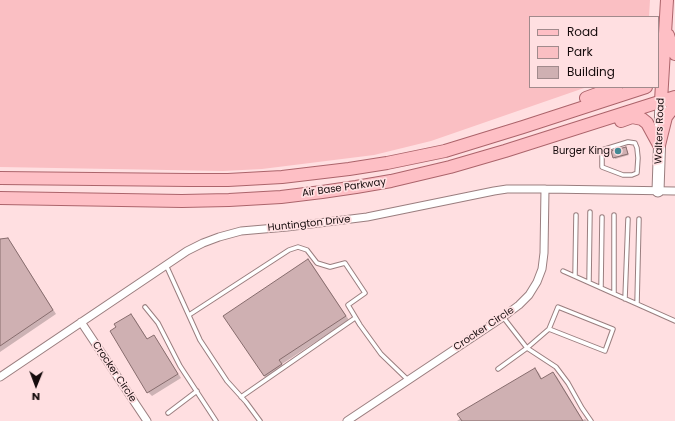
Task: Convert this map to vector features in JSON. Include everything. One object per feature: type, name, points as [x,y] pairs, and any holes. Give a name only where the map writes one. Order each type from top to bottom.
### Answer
[{"type":"main road","name":"Walters Road","points":[[661,101],[665,81],[667,0]]},
{"type":"main road","points":[[659,41],[666,28]]},
{"type":"main road","points":[[666,28],[675,54]]},
{"type":"main road","points":[[523,127],[586,98],[613,88]]},
{"type":"main road","name":"Air Base Parkway","points":[[0,178],[189,180],[255,179],[290,177],[349,170],[445,151],[643,88]]},
{"type":"main road","name":"Air Base Parkway","points":[[0,198],[206,200],[254,199],[322,192],[391,181],[450,167],[675,97]]},
{"type":"main road","points":[[659,145],[666,117],[675,108]]},
{"type":"main road","points":[[534,142],[583,132],[636,118],[642,119],[647,123],[659,145]]},
{"type":"street","name":"Walters Road","points":[[658,191],[661,101]]},
{"type":"street","name":"Huntington Drive","points":[[0,377],[187,251],[219,237],[241,231],[295,226],[367,216],[494,190],[545,189],[675,191]]},
{"type":"street","name":"Crocker Circle","points":[[347,421],[503,317],[529,295],[537,282],[542,269],[544,253],[545,189]]},
{"type":"street","name":"Crocker Circle","points":[[81,322],[147,421]]},
{"type":"lane","points":[[628,142],[635,143],[638,158],[637,173],[623,175],[602,167],[602,150],[628,142]]},
{"type":"lane","points":[[589,282],[590,212]]},
{"type":"lane","points":[[575,276],[576,215]]},
{"type":"lane","points":[[614,215],[614,293]]},
{"type":"lane","points":[[601,288],[602,217]]},
{"type":"lane","points":[[625,298],[628,219]]},
{"type":"lane","points":[[637,304],[639,219]]},
{"type":"lane","points":[[188,315],[289,250],[298,247],[307,250],[317,263],[330,266],[345,263],[365,293],[348,305],[355,318],[381,354],[408,380]]},
{"type":"lane","points":[[166,265],[200,340],[227,381],[260,421]]},
{"type":"lane","points":[[563,271],[675,321]]},
{"type":"lane","points":[[146,307],[158,323],[180,366],[216,421]]},
{"type":"lane","points":[[498,369],[527,348],[549,329],[558,307],[613,328],[605,351],[549,329]]},
{"type":"lane","points":[[503,317],[527,348],[556,367],[568,383],[591,421]]},
{"type":"lane","points":[[241,397],[355,318]]},
{"type":"lane","points":[[168,413],[197,391]]},
{"type":"green space","points":[[0,0],[650,0],[649,16],[529,16],[529,88],[584,88],[431,141],[374,155],[262,169],[223,171],[0,167]]},
{"type":"building","name":"Burger King","points":[[626,147],[628,154],[613,158],[611,151]]},
{"type":"building","points":[[8,238],[53,310],[0,346],[0,239]]},
{"type":"building","points":[[308,259],[346,316],[279,360],[282,364],[264,376],[223,316]]},
{"type":"building","points":[[131,314],[147,339],[154,335],[178,374],[147,393],[110,331],[116,327],[114,324]]},
{"type":"building","points":[[535,368],[541,379],[553,372],[583,421],[462,421],[457,414]]},
{"type":"place","name":"Burger King","points":[[618,151]]}]
